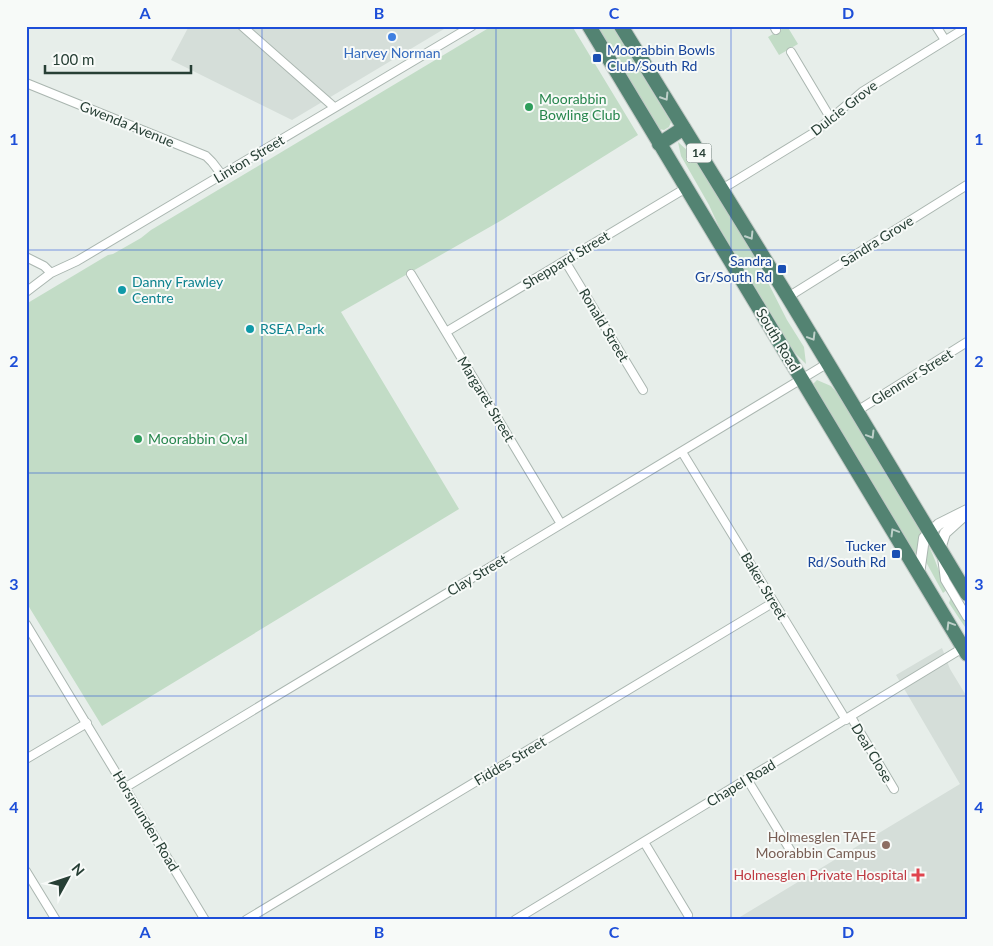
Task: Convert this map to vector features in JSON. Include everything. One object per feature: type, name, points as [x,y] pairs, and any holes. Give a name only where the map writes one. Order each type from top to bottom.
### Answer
[{"type":"highway","name":"South Road","points":[[589,26],[966,649]]},
{"type":"highway","name":"14","points":[[621,26],[788,297],[967,594]]},
{"type":"highway","points":[[659,144],[684,128]]},
{"type":"street","points":[[242,26],[334,107]]},
{"type":"street","name":"Linton Street","points":[[26,292],[51,272],[78,261],[472,26]]},
{"type":"street","points":[[936,26],[945,40]]},
{"type":"street","name":"Dulcie Grove","points":[[722,189],[815,132],[862,92],[967,26]]},
{"type":"street","points":[[791,52],[831,119]]},
{"type":"street","name":"Gwenda Avenue","points":[[26,83],[206,156],[222,175]]},
{"type":"street","name":"Sandra Grove","points":[[788,297],[967,186]]},
{"type":"street","name":"Sheppard Street","points":[[446,332],[686,188]]},
{"type":"street","points":[[26,257],[44,266],[51,272]]},
{"type":"street","name":"Ronald Street","points":[[565,261],[642,390]]},
{"type":"street","name":"Margaret Street","points":[[411,274],[561,524]]},
{"type":"street","name":"Glenmer Street","points":[[857,411],[967,342]]},
{"type":"street","name":"Clay Street","points":[[126,787],[828,363]]},
{"type":"street","name":"Baker Street","points":[[682,452],[848,718]]},
{"type":"street","points":[[919,574],[923,541],[929,532],[939,524],[967,512]]},
{"type":"street","points":[[967,512],[945,533],[941,551],[945,580],[967,617]]},
{"type":"street","name":"Fiddes Street","points":[[246,920],[774,602]]},
{"type":"street","name":"Horsmunden Road","points":[[26,624],[205,920]]},
{"type":"street","name":"Chapel Road","points":[[515,920],[848,718],[966,649]]},
{"type":"street","name":"Deal Close","points":[[848,718],[894,789]]},
{"type":"street","points":[[26,759],[87,723]]},
{"type":"street","points":[[748,779],[792,853]]},
{"type":"street","points":[[644,842],[688,915]]},
{"type":"street","points":[[26,871],[56,920]]},
{"type":"shaded area","points":[[189,26],[449,26],[292,120],[171,60]]},
{"type":"shaded area","points":[[942,648],[950,669],[967,697],[967,920],[735,920],[960,784],[896,675]]},
{"type":"green space","points":[[492,26],[572,26],[638,135],[502,220],[341,312],[459,509],[102,726],[26,602],[26,304],[108,255],[141,238],[151,230]]},
{"type":"green space","points":[[597,26],[612,26],[671,122],[669,127],[664,130],[659,129]]},
{"type":"green space","points":[[787,26],[798,44],[779,55],[768,37]]},
{"type":"green space","points":[[678,142],[689,152],[698,165],[756,259],[787,320],[804,347],[806,364],[794,352],[719,227],[709,205],[681,156]]},
{"type":"green space","points":[[817,380],[831,386],[839,395],[922,533],[918,554],[916,555],[817,393],[813,384]]},
{"type":"green space","points":[[927,543],[948,589],[943,593],[926,562],[925,545]]},
{"type":"green space","points":[[951,597],[967,623],[967,630],[949,603]]},
{"type":"place","name":"Harvey Norman","points":[[392,37]]},
{"type":"place","name":"Moorabbin Bowls Club/South Rd","points":[[597,58]]},
{"type":"place","name":"Moorabbin Bowling Club","points":[[529,107]]},
{"type":"place","name":"Sandra Gr/South Rd","points":[[782,269]]},
{"type":"place","name":"Danny Frawley Centre","points":[[122,290]]},
{"type":"place","name":"RSEA Park","points":[[250,329]]},
{"type":"place","name":"Moorabbin Oval","points":[[138,439]]},
{"type":"place","name":"Tucker Rd/South Rd","points":[[896,554]]},
{"type":"place","name":"Holmesglen TAFE Moorabbin Campus","points":[[886,845]]},
{"type":"place","name":"Holmesglen Private Hospital","points":[[918,875]]}]
